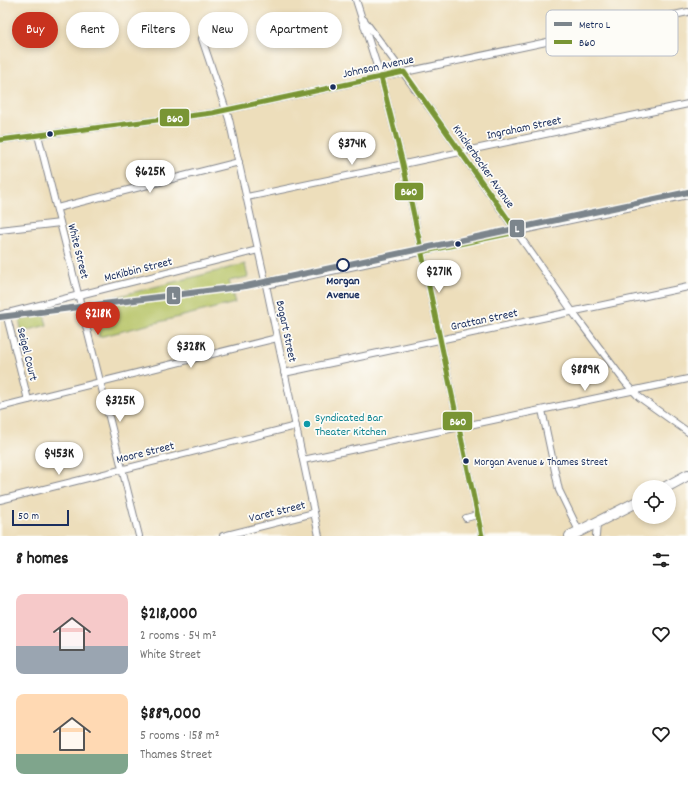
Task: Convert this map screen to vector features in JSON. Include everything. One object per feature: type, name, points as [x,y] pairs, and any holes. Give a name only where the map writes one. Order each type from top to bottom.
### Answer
[{"type":"main road","points":[[676,482],[688,475]]},
{"type":"main road","points":[[575,534],[632,505]]},
{"type":"street","points":[[356,0],[381,77],[402,164],[482,536]]},
{"type":"street","name":"Johnson Avenue","points":[[678,14],[688,12]]},
{"type":"street","name":"Knickerbocker Avenue","points":[[361,15],[404,72],[572,312],[624,382],[632,391],[688,432]]},
{"type":"street","name":"Johnson Avenue","points":[[0,140],[212,113],[546,42]]},
{"type":"street","name":"Bogart Street","points":[[205,48],[226,110],[239,162],[319,536]]},
{"type":"street","name":"Ingraham Street","points":[[247,197],[688,104]]},
{"type":"street","name":"White Street","points":[[38,135],[139,536]]},
{"type":"street","points":[[57,208],[239,162]]},
{"type":"street","points":[[266,285],[688,195]]},
{"type":"street","points":[[0,230],[60,223]]},
{"type":"street","name":"McKibbin Street","points":[[3,314],[258,250]]},
{"type":"street","name":"Grattan Street","points":[[284,373],[688,287]]},
{"type":"street","name":"Seigel Court","points":[[3,314],[28,400]]},
{"type":"street","points":[[0,406],[277,338]]},
{"type":"street","points":[[303,460],[688,379]]},
{"type":"street","points":[[542,410],[558,490],[575,534]]},
{"type":"street","name":"Moore Street","points":[[0,500],[296,426]]},
{"type":"street","name":"Varet Street","points":[[223,536],[314,513]]},
{"type":"street","points":[[466,518],[477,515]]},
{"type":"street","points":[[596,536],[597,523]]},
{"type":"green space","points":[[245,264],[248,277],[229,281],[235,303],[99,337],[91,303]]},
{"type":"green space","points":[[44,314],[47,325],[22,332],[19,320]]},
{"type":"metro line","name":"L","points":[[0,317],[246,286],[688,192]]},
{"type":"transit line","name":"B60","points":[[0,140],[212,113],[404,72],[517,232],[421,252]]},
{"type":"transit line","name":"B60","points":[[381,77],[403,164],[482,536]]},
{"type":"place","name":"Morgan Avenue","points":[[343,265]]},
{"type":"place","name":"Syndicated Bar Theater Kitchen","points":[[307,424]]},
{"type":"place","name":"Morgan Avenue & Thames Street","points":[[466,461]]}]
